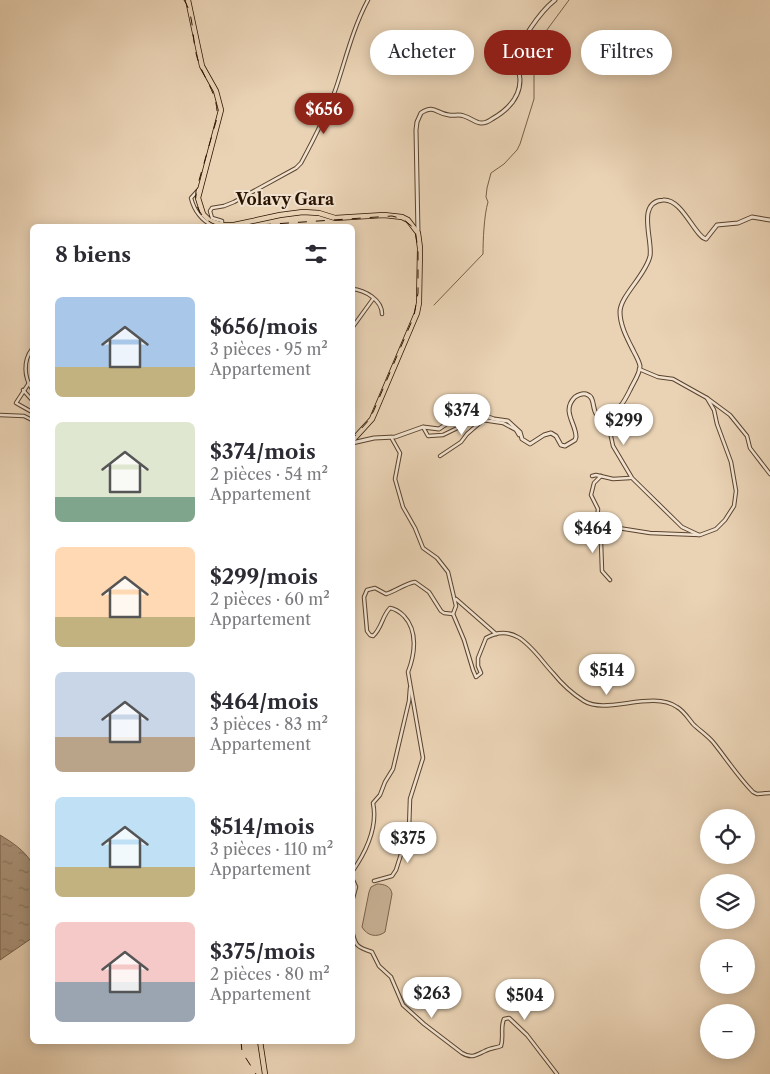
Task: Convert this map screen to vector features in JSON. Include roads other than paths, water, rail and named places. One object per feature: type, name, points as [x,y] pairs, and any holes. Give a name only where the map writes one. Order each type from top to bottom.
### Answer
[{"type":"main road","points":[[188,0],[202,66],[216,91],[221,110],[198,198],[203,214],[210,221],[219,224]]},
{"type":"main road","points":[[239,224],[303,212],[318,213],[335,218],[395,215],[408,220],[418,233],[420,248],[419,303],[417,313],[372,418],[355,438]]},
{"type":"main road","points":[[260,1044],[265,1074]]},
{"type":"street","points":[[222,224],[222,221],[212,218],[210,211],[212,208],[234,202],[296,168],[301,163],[328,111],[353,32],[368,0]]},
{"type":"street","points":[[418,233],[416,130],[420,113],[436,109],[446,115],[463,115],[480,123],[490,121],[502,113],[517,97],[520,81],[517,62],[527,34],[555,0]]},
{"type":"street","points":[[200,188],[191,198],[193,205],[199,215],[210,224]]},
{"type":"street","points":[[423,427],[428,436],[439,436],[476,419],[503,423],[516,430],[522,439],[530,444],[544,434],[551,433],[564,446],[575,440],[576,434],[568,412],[571,402],[583,393],[588,394],[592,398],[594,410],[600,418],[606,418],[623,404],[639,369],[640,364],[621,322],[620,312],[621,304],[638,280],[650,256],[647,226],[649,208],[655,202],[669,200],[687,217],[699,236],[706,239],[717,224],[738,223],[752,217],[770,220]]},
{"type":"street","points":[[355,289],[363,290],[374,298],[380,304],[382,314]]},
{"type":"street","points":[[355,324],[374,298]]},
{"type":"street","points":[[30,352],[26,359],[26,378],[29,383],[16,403],[30,408]]},
{"type":"street","points":[[639,369],[658,377],[673,379],[707,398],[733,419],[747,436],[752,452],[770,474]]},
{"type":"street","points":[[23,390],[30,398]]},
{"type":"street","points":[[598,520],[612,527],[650,533],[700,536],[716,529],[725,520],[734,506],[736,491],[731,462],[714,410],[707,398]]},
{"type":"street","points":[[355,441],[391,437],[409,433],[423,427],[439,429],[458,416],[467,414],[480,414],[508,421],[520,432],[519,435]]},
{"type":"street","points":[[0,415],[24,416],[30,419]]},
{"type":"street","points":[[611,415],[610,432],[614,446],[632,478],[682,527],[700,536]]},
{"type":"street","points":[[440,456],[461,442],[480,421],[486,420]]},
{"type":"street","points":[[391,437],[400,453],[395,479],[403,507],[424,548],[438,558],[448,572],[456,606],[453,614],[476,677],[481,673],[477,661],[486,638],[496,634],[520,637],[554,674],[576,695],[589,704],[608,705],[662,701],[676,705],[712,741],[753,792],[757,794],[770,793]]},
{"type":"street","points":[[592,476],[596,475],[613,479],[632,478]]},
{"type":"street","points":[[601,476],[596,480],[591,489],[591,495],[598,509],[596,530],[601,542],[602,571],[610,580]]},
{"type":"street","points":[[374,881],[392,876],[396,870],[409,829],[410,799],[423,758],[408,672],[412,663],[414,638],[411,623],[402,613],[390,608],[382,618],[378,632],[374,636],[370,635],[367,631],[364,597],[367,590],[375,588],[386,594],[405,584],[415,582],[429,592],[441,611],[453,614]]},
{"type":"street","points":[[455,598],[496,634]]},
{"type":"street","points":[[355,868],[371,839],[372,823],[375,814],[373,803],[380,795],[393,769],[409,702],[411,684]]},
{"type":"street","points":[[355,943],[360,948],[372,952],[379,966],[391,977],[403,1005],[462,1053],[476,1056],[486,1050],[501,1046],[503,1038],[502,1023],[504,1019],[509,1018],[530,1040],[557,1074]]},
{"type":"water","points":[[0,835],[14,844],[30,860],[30,939],[0,960]]},
{"type":"waterway","points":[[434,305],[483,254],[488,202],[486,197],[491,173],[504,164],[520,144],[534,99],[534,65],[538,42],[569,0]]},
{"type":"railway","points":[[184,0],[190,12],[198,62],[213,92],[217,109],[217,118],[196,191],[198,209],[213,224]]},
{"type":"railway","points":[[274,224],[392,216],[403,219],[415,229],[418,250],[418,293],[414,316],[374,410],[369,420],[355,436]]},
{"type":"railway","points":[[241,1044],[242,1052],[256,1074]]},
{"type":"district","name":"Volavy Gara","points":[[285,199]]}]
